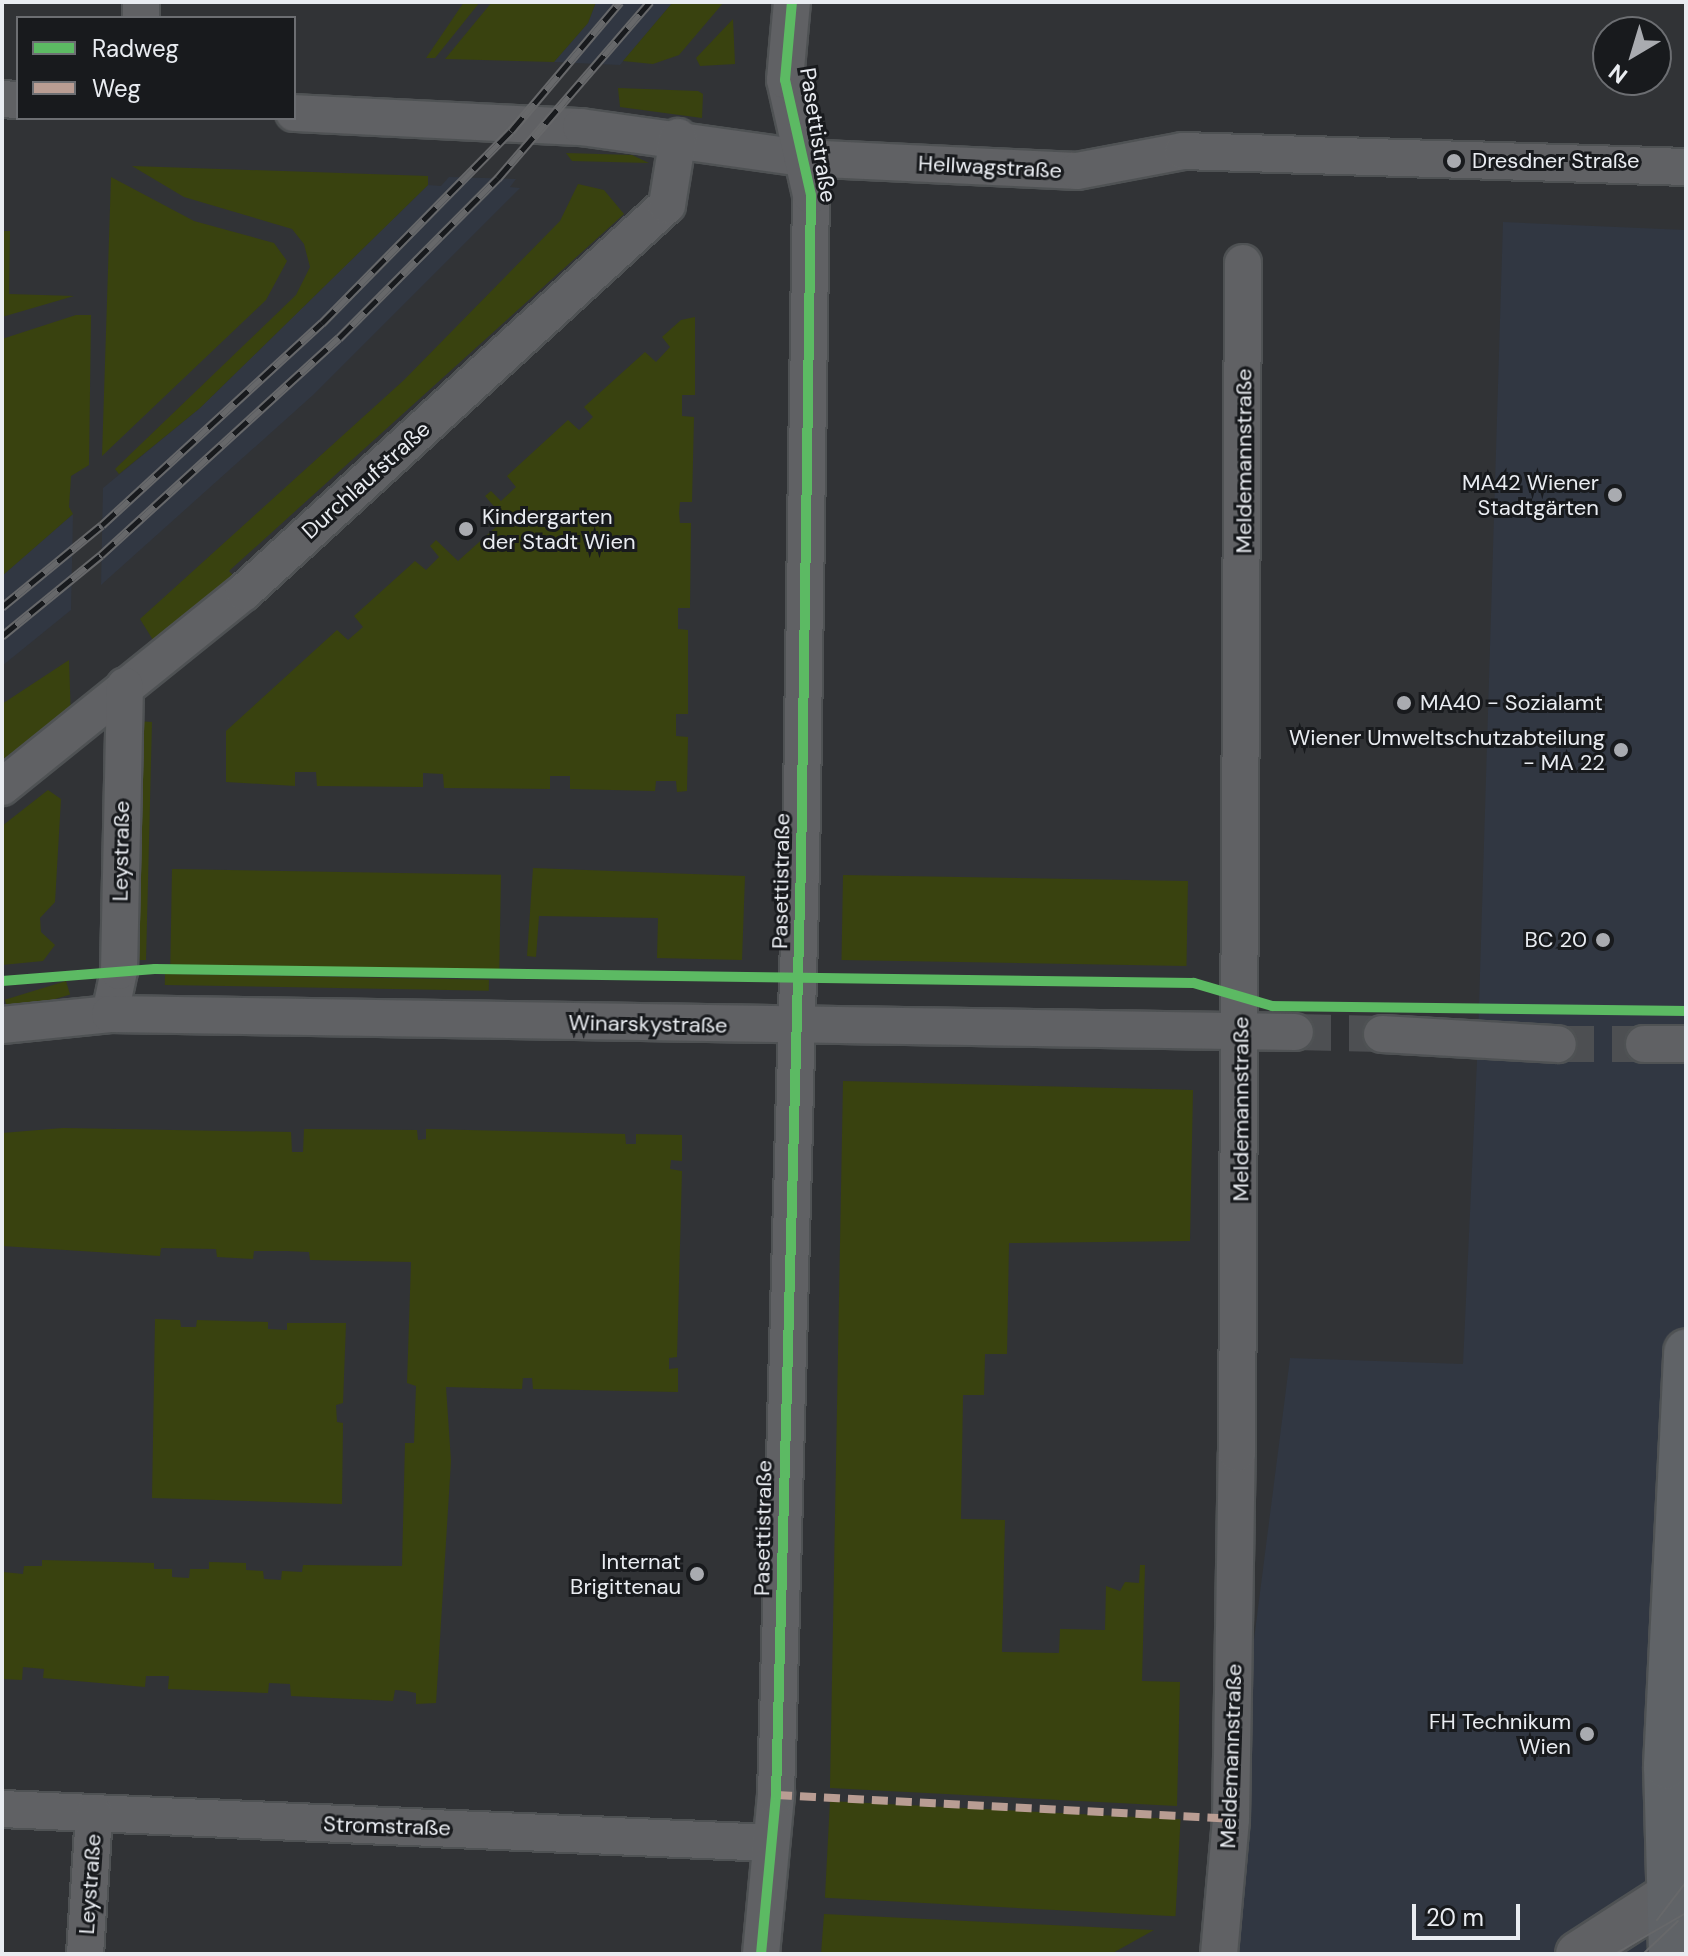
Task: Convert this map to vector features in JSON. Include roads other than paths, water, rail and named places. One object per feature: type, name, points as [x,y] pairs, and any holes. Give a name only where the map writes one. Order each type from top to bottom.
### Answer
[{"type":"main road","points":[[1671,1954],[1676,1892],[1666,1766],[1686,1351]]},
{"type":"street","name":"Pasettistraße","points":[[761,1954],[771,1843],[795,1027],[811,195],[785,80],[792,2]]},
{"type":"street","name":"Hellwagstraße","points":[[296,113],[566,126],[678,137],[802,158],[1077,171],[1183,151],[1686,167]]},
{"type":"street","name":"Durchlaufstraße","points":[[2,787],[244,592],[667,205],[678,137]]},
{"type":"street","name":"Meldemannstraße","points":[[1219,1954],[1231,1819],[1242,1035],[1243,263]]},
{"type":"street","name":"Leystraße","points":[[110,1014],[119,971],[125,686]]},
{"type":"street","name":"Winarskystraße","points":[[2,1025],[110,1014],[1242,1035],[1295,1032]]},
{"type":"street","points":[[1382,1034],[1558,1044]]},
{"type":"street","points":[[1644,1044],[1686,1044]]},
{"type":"street","name":"Stromstraße","points":[[2,1809],[771,1843]]},
{"type":"street","name":"Leystraße","points":[[85,1954],[94,1814]]},
{"type":"street","points":[[1578,1954],[1676,1892]]},
{"type":"tunnel","points":[[1295,1032],[1382,1034]]},
{"type":"tunnel","points":[[1558,1044],[1644,1044]]},
{"type":"tram line","points":[[1657,1920],[1686,1882]]},
{"type":"tram line","points":[[1615,1954],[1686,1913]]},
{"type":"tram line","points":[[1643,1954],[1678,1921]]},
{"type":"railway","points":[[2,607],[102,525],[322,323],[511,131],[620,2]]},
{"type":"railway","points":[[2,636],[101,555],[339,338],[498,178],[650,2]]},
{"type":"place","name":"Dresdner Straße","points":[[1454,161]]},
{"type":"place","name":"MA42 Wiener Stadtgärten","points":[[1615,495]]},
{"type":"place","name":"Kindergarten der Stadt Wien","points":[[466,529]]},
{"type":"place","name":"MA40 - Sozialamt","points":[[1404,703]]},
{"type":"place","name":"Wiener Umweltschutzabteilung - MA 22","points":[[1621,750]]},
{"type":"place","name":"BC 20","points":[[1603,940]]},
{"type":"place","name":"Internat Brigittenau","points":[[697,1574]]},
{"type":"place","name":"FH Technikum Wien","points":[[1587,1734]]}]
